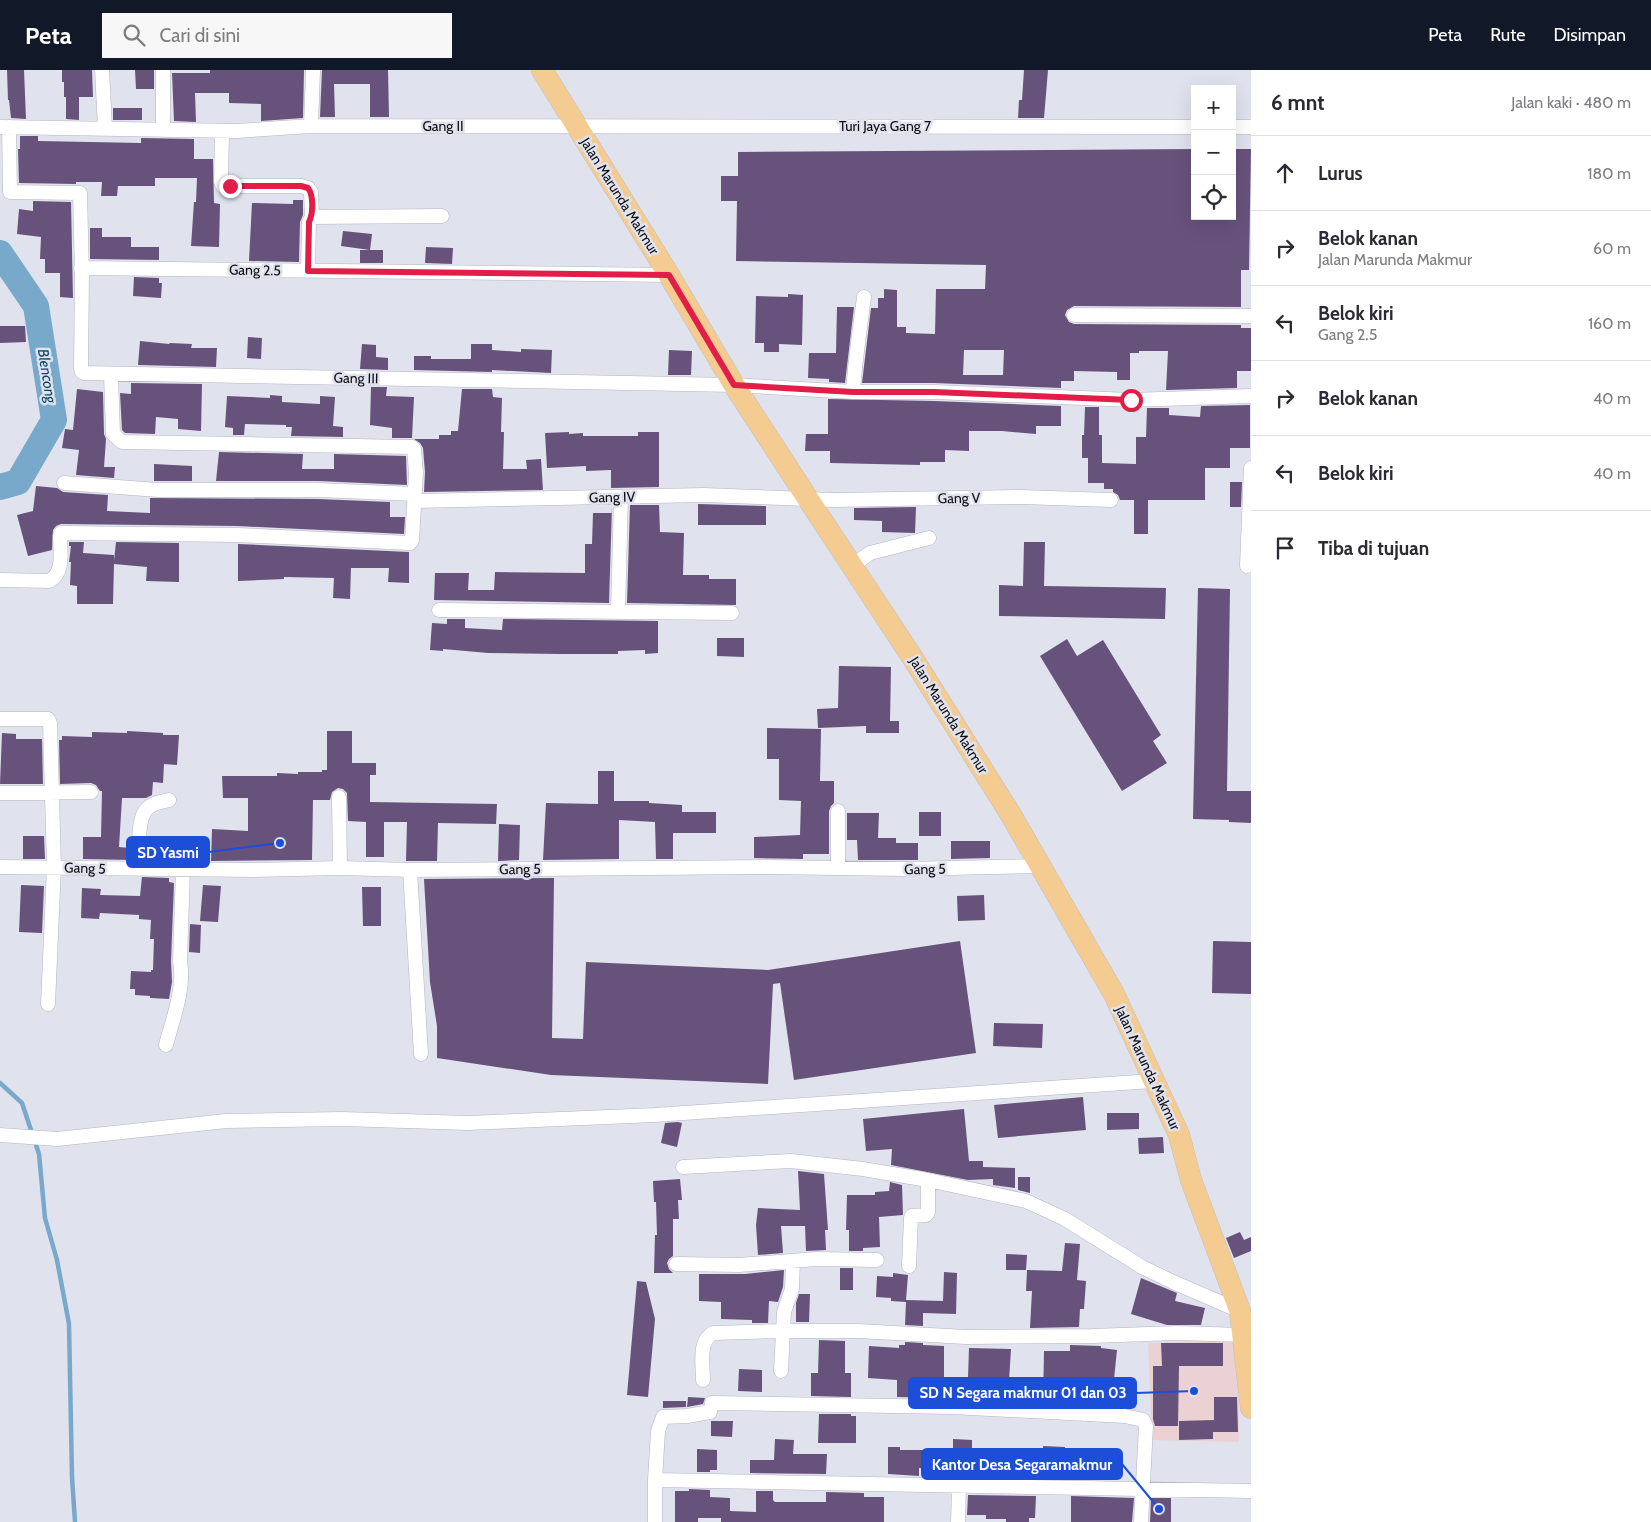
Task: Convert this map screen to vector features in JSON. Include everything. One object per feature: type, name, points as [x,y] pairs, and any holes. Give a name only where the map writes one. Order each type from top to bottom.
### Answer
[{"type":"main road","name":"Jalan Marunda Makmur","points":[[542,70],[669,275],[734,385],[912,657],[1011,814],[1114,994],[1179,1135],[1191,1180],[1240,1311],[1247,1334],[1251,1408]]},
{"type":"street","points":[[102,70],[105,128]]},
{"type":"street","points":[[163,70],[164,129]]},
{"type":"street","points":[[311,126],[313,70]]},
{"type":"street","points":[[3,123],[10,192],[80,193],[81,268]]},
{"type":"street","name":"Gang II","points":[[3,123],[222,131],[311,126],[576,126]]},
{"type":"street","name":"Turi Jaya Gang 7","points":[[576,126],[1191,127]]},
{"type":"street","points":[[1236,127],[1251,127]]},
{"type":"street","points":[[222,131],[221,182],[223,186],[301,186],[308,188],[311,192],[312,217],[309,222],[308,271]]},
{"type":"street","points":[[312,217],[442,216]]},
{"type":"street","name":"Gang 2.5","points":[[81,268],[669,275]]},
{"type":"street","name":"Gang III","points":[[81,268],[82,372],[92,374],[734,385],[853,392],[934,392],[1131,400],[1251,396]]},
{"type":"street","points":[[853,392],[855,360],[858,351],[864,297]]},
{"type":"street","points":[[1074,315],[1251,316]]},
{"type":"street","points":[[0,580],[49,581],[52,579],[60,565],[61,533],[290,537],[410,543],[412,540],[416,473],[414,449],[408,446],[120,442],[113,434],[111,375]]},
{"type":"street","points":[[1247,566],[1251,468]]},
{"type":"street","name":"Gang IV","points":[[64,483],[158,490],[318,490],[415,498],[704,495],[808,499]]},
{"type":"street","points":[[618,611],[621,497]]},
{"type":"street","name":"Gang V","points":[[808,499],[1022,497],[1111,500]]},
{"type":"street","points":[[852,566],[870,553],[929,538]]},
{"type":"street","points":[[439,610],[732,613]]},
{"type":"street","points":[[0,719],[30,718],[48,719],[50,721],[54,867],[48,1004]]},
{"type":"street","points":[[0,792],[91,792]]},
{"type":"street","points":[[339,797],[340,868]]},
{"type":"street","points":[[140,869],[139,835],[143,816],[148,807],[169,800]]},
{"type":"street","points":[[838,811],[838,868]]},
{"type":"street","name":"Gang 5","points":[[0,867],[410,870],[766,867],[903,869],[1041,866]]},
{"type":"street","points":[[166,1045],[181,986],[183,869]]},
{"type":"street","points":[[410,870],[421,1054]]},
{"type":"street","points":[[0,1135],[57,1139],[226,1120],[342,1119],[468,1123],[635,1116],[1153,1081]]},
{"type":"street","points":[[683,1168],[791,1161],[864,1169],[928,1180],[1026,1201],[1065,1219],[1142,1267],[1240,1311]]},
{"type":"street","points":[[909,1266],[911,1218],[912,1216],[926,1215],[928,1212],[928,1180]]},
{"type":"street","points":[[676,1264],[739,1265],[816,1259],[877,1260]]},
{"type":"street","points":[[781,1371],[784,1312],[792,1289],[793,1261]]},
{"type":"street","points":[[702,1380],[703,1345],[707,1336],[713,1333],[858,1331],[966,1337],[1177,1333],[1247,1334]]},
{"type":"street","points":[[655,1522],[658,1431],[662,1419],[665,1416],[687,1416],[710,1412],[712,1403],[952,1407],[1125,1416],[1143,1420],[1146,1426],[1141,1522]]},
{"type":"street","points":[[655,1480],[1251,1491]]},
{"type":"street","points":[[958,1522],[959,1487]]},
{"type":"shaded area","points":[[1238,1340],[1239,1442],[1152,1440],[1148,1343]]},
{"type":"building","points":[[7,70],[24,70],[26,119],[11,118]]},
{"type":"building","points":[[62,70],[92,70],[93,97],[79,97],[79,120],[66,119],[66,97],[64,97]]},
{"type":"building","points":[[135,70],[154,70],[154,89],[136,89]]},
{"type":"building","points":[[210,70],[304,70],[303,118],[261,121],[261,104],[229,103],[229,93],[195,93],[196,122],[174,121],[172,73],[210,73]]},
{"type":"building","points":[[322,70],[388,70],[389,117],[370,117],[370,84],[334,84],[335,117],[320,117]]},
{"type":"building","points":[[1024,70],[1048,70],[1044,118],[1018,118],[1019,100],[1022,100]]},
{"type":"building","points":[[113,108],[142,108],[142,120],[113,120]]},
{"type":"building","points":[[20,136],[38,136],[38,141],[141,143],[141,138],[194,139],[194,159],[213,159],[214,203],[220,204],[219,247],[191,246],[197,178],[155,178],[155,186],[118,186],[117,196],[101,196],[102,182],[76,182],[76,184],[19,183],[18,149],[20,149]]},
{"type":"building","points":[[1191,149],[1191,220],[1236,220],[1236,149],[1251,149],[1249,270],[1241,270],[1241,307],[1074,306],[1067,310],[1065,315],[1069,322],[1074,324],[1241,325],[1241,328],[1251,328],[1251,371],[1237,371],[1237,388],[1166,390],[1168,351],[1139,351],[1139,353],[1130,353],[1130,380],[1117,380],[1117,372],[1074,371],[1074,381],[1061,381],[1061,388],[934,383],[862,383],[871,308],[878,308],[878,298],[884,298],[884,289],[897,290],[897,327],[906,327],[906,333],[935,334],[936,289],[985,289],[986,265],[736,261],[737,201],[721,201],[721,176],[738,176],[738,152]],"holes":[[[964,350],[1004,350],[1003,375],[963,375]]]},
{"type":"building","points":[[293,200],[303,200],[303,215],[300,222],[299,262],[249,261],[252,203],[293,204]]},
{"type":"building","points":[[33,201],[71,202],[73,298],[60,297],[60,273],[45,273],[45,259],[40,259],[41,237],[17,234],[19,209],[33,211]]},
{"type":"building","points":[[90,228],[102,228],[102,237],[131,237],[131,247],[159,247],[159,260],[90,259]]},
{"type":"building","points":[[343,231],[372,234],[370,250],[341,246]]},
{"type":"building","points":[[426,247],[453,248],[452,264],[425,263]]},
{"type":"building","points":[[360,250],[383,250],[383,263],[360,263]]},
{"type":"building","points":[[134,277],[159,278],[159,283],[162,283],[161,298],[133,296]]},
{"type":"building","points":[[788,294],[803,295],[802,345],[779,344],[779,352],[764,352],[764,343],[755,343],[756,296],[788,297]]},
{"type":"building","points":[[837,307],[854,307],[845,383],[829,382],[829,379],[808,378],[809,353],[836,353]]},
{"type":"building","points":[[0,326],[25,326],[26,342],[0,343]]},
{"type":"building","points":[[248,337],[262,338],[261,359],[247,358]]},
{"type":"building","points":[[140,341],[192,344],[191,348],[217,348],[216,367],[138,365]]},
{"type":"building","points":[[362,344],[376,345],[376,357],[388,358],[388,370],[360,369]]},
{"type":"building","points":[[471,344],[492,344],[492,350],[521,352],[521,349],[552,350],[551,373],[492,370],[492,372],[414,370],[414,356],[431,356],[431,359],[471,359]]},
{"type":"building","points":[[669,350],[692,351],[691,375],[668,375]]},
{"type":"building","points":[[131,383],[202,384],[201,431],[178,429],[178,419],[156,417],[155,434],[125,433],[122,430],[120,393],[131,394]]},
{"type":"building","points":[[371,387],[387,387],[386,396],[414,397],[412,438],[392,438],[392,428],[370,425]]},
{"type":"building","points":[[77,389],[103,392],[104,434],[106,439],[104,467],[115,467],[114,478],[76,475],[79,450],[62,448],[65,429],[73,430]]},
{"type":"building","points":[[462,389],[492,389],[493,397],[502,398],[501,432],[504,432],[503,469],[527,469],[526,460],[541,459],[543,490],[424,492],[423,448],[414,439],[439,439],[439,435],[451,435],[451,431],[458,431]]},
{"type":"building","points":[[270,395],[282,396],[282,402],[320,404],[320,396],[335,397],[333,426],[343,427],[343,437],[291,436],[292,427],[286,427],[286,425],[245,424],[244,435],[233,435],[233,428],[225,427],[227,396],[270,398]]},
{"type":"building","points":[[828,399],[1061,406],[1061,426],[1036,426],[1036,434],[969,431],[969,451],[945,450],[945,462],[920,462],[920,465],[830,463],[830,451],[805,451],[806,434],[828,434]]},
{"type":"building","points":[[1250,405],[1250,448],[1230,448],[1230,468],[1205,468],[1205,500],[1148,500],[1148,534],[1134,534],[1134,500],[1120,500],[1118,495],[1113,492],[1113,489],[1104,489],[1104,483],[1088,483],[1088,458],[1082,458],[1085,407],[1099,407],[1102,463],[1136,464],[1136,437],[1146,437],[1147,408],[1169,408],[1169,415],[1200,417],[1201,406]]},
{"type":"building","points":[[569,432],[569,434],[583,433],[583,436],[638,436],[638,432],[659,432],[659,487],[611,488],[611,470],[586,471],[586,466],[547,468],[545,433]]},
{"type":"building","points":[[219,452],[303,454],[302,469],[334,469],[334,454],[406,456],[407,485],[318,481],[216,481]]},
{"type":"building","points":[[154,464],[192,466],[192,481],[154,481]]},
{"type":"building","points":[[1230,482],[1242,482],[1241,507],[1230,507]]},
{"type":"building","points":[[36,486],[57,488],[63,492],[108,495],[107,511],[150,513],[150,498],[318,499],[390,502],[390,517],[405,517],[404,534],[237,526],[61,524],[53,530],[52,550],[28,556],[17,515],[33,511]]},
{"type":"building","points":[[698,504],[766,506],[766,525],[698,525]]},
{"type":"building","points":[[630,505],[659,505],[660,532],[684,533],[683,575],[709,575],[709,579],[736,579],[736,605],[627,603]]},
{"type":"building","points":[[916,507],[915,533],[882,532],[882,521],[854,520],[854,508]]},
{"type":"building","points":[[593,513],[612,513],[609,603],[434,600],[435,573],[469,573],[468,590],[494,590],[495,572],[585,573],[585,544],[592,544]]},
{"type":"building","points":[[69,542],[84,542],[83,553],[114,555],[114,561],[116,542],[179,543],[179,582],[146,581],[147,567],[114,564],[113,604],[77,604],[77,586],[70,585],[71,562],[69,562],[71,546],[69,546]]},
{"type":"building","points":[[1024,542],[1045,542],[1044,586],[1166,588],[1165,619],[999,616],[999,585],[1023,586]]},
{"type":"building","points":[[238,544],[409,552],[409,583],[388,582],[389,568],[351,568],[350,599],[333,598],[334,578],[284,577],[284,579],[238,581]]},
{"type":"building","points":[[1198,588],[1230,589],[1227,791],[1251,791],[1251,823],[1193,819]]},
{"type":"building","points":[[447,619],[465,619],[465,628],[502,630],[503,619],[658,621],[658,653],[645,654],[645,650],[618,651],[618,654],[559,654],[430,650],[432,623],[447,624]]},
{"type":"building","points":[[717,638],[744,638],[744,657],[717,656]]},
{"type":"building","points":[[1067,639],[1077,656],[1103,640],[1161,735],[1153,741],[1167,763],[1122,791],[1040,656]]},
{"type":"building","points":[[839,666],[891,667],[890,721],[899,721],[899,733],[866,733],[866,726],[818,728],[817,709],[838,708]]},
{"type":"building","points":[[767,728],[821,729],[820,781],[834,781],[834,803],[829,811],[829,854],[803,854],[803,859],[754,858],[754,837],[800,835],[801,801],[779,800],[779,759],[767,759]]},
{"type":"building","points":[[127,731],[179,735],[177,765],[164,764],[163,783],[153,782],[152,795],[146,798],[122,798],[119,847],[130,848],[131,860],[83,859],[83,837],[101,837],[102,791],[91,783],[60,784],[59,740],[62,740],[62,736],[92,737],[92,732],[127,733]]},
{"type":"building","points":[[327,731],[352,731],[352,763],[376,763],[376,775],[370,775],[370,802],[497,804],[496,824],[438,823],[437,861],[406,861],[407,822],[384,822],[384,857],[366,857],[366,822],[348,821],[347,793],[343,789],[338,788],[332,792],[330,800],[313,800],[312,860],[211,861],[212,829],[248,831],[248,798],[223,798],[222,776],[277,776],[277,773],[298,774],[298,772],[322,772],[322,770],[327,770]]},
{"type":"building","points":[[2,733],[16,734],[16,739],[42,739],[43,784],[0,784]]},
{"type":"building","points":[[598,771],[614,771],[614,801],[649,801],[649,803],[682,805],[682,812],[716,812],[716,833],[673,833],[673,859],[656,859],[655,822],[619,820],[619,859],[543,860],[546,803],[598,804]]},
{"type":"building","points":[[919,812],[941,812],[941,836],[919,836]]},
{"type":"building","points":[[847,813],[879,813],[878,838],[896,838],[896,843],[918,843],[918,860],[858,860],[857,840],[847,840]]},
{"type":"building","points":[[499,824],[520,825],[519,860],[498,861]]},
{"type":"building","points":[[23,836],[44,836],[45,859],[23,859]]},
{"type":"building","points":[[148,836],[171,836],[170,860],[148,860]]},
{"type":"building","points":[[951,841],[990,841],[990,858],[951,859]]},
{"type":"building","points":[[142,877],[169,878],[169,882],[174,883],[172,982],[169,999],[135,995],[135,989],[130,989],[131,971],[151,972],[153,970],[154,939],[150,939],[151,920],[139,919],[139,915],[100,913],[99,919],[81,918],[82,888],[101,889],[100,895],[140,896]]},
{"type":"building","points":[[554,878],[552,1038],[583,1039],[586,962],[768,970],[960,941],[976,1053],[794,1080],[780,983],[773,984],[768,1084],[551,1075],[437,1058],[437,1026],[430,982],[424,879]]},
{"type":"building","points":[[21,885],[44,886],[42,933],[19,932]]},
{"type":"building","points":[[203,885],[221,886],[218,922],[200,921]]},
{"type":"building","points":[[362,887],[381,887],[381,926],[363,926]]},
{"type":"building","points":[[984,895],[985,920],[958,921],[957,896]]},
{"type":"building","points":[[190,924],[201,925],[200,953],[189,952]]},
{"type":"building","points":[[1213,941],[1251,942],[1251,994],[1212,993]]},
{"type":"building","points":[[994,1023],[1043,1024],[1042,1048],[993,1046]]},
{"type":"building","points":[[1083,1097],[1086,1130],[998,1138],[994,1105]]},
{"type":"building","points":[[964,1109],[969,1161],[983,1161],[983,1167],[1015,1168],[1015,1188],[993,1185],[993,1179],[968,1180],[891,1165],[892,1149],[866,1151],[863,1119]]},
{"type":"building","points":[[1107,1113],[1139,1113],[1139,1129],[1107,1130]]},
{"type":"building","points":[[665,1123],[682,1123],[677,1147],[661,1143]]},
{"type":"building","points":[[1163,1137],[1164,1153],[1139,1154],[1138,1138]]},
{"type":"building","points":[[798,1171],[824,1174],[828,1230],[825,1230],[826,1250],[806,1251],[805,1226],[781,1226],[783,1253],[758,1255],[756,1225],[758,1208],[800,1210]]},
{"type":"building","points":[[1018,1177],[1030,1177],[1030,1193],[1018,1190]]},
{"type":"building","points":[[680,1179],[682,1200],[678,1200],[679,1219],[673,1219],[673,1256],[667,1263],[673,1273],[654,1273],[655,1235],[657,1235],[653,1181]]},
{"type":"building","points":[[890,1182],[902,1185],[903,1215],[879,1217],[880,1247],[863,1248],[863,1251],[849,1251],[849,1230],[846,1230],[847,1195],[875,1195],[875,1192],[889,1191]]},
{"type":"building","points":[[1240,1232],[1244,1240],[1251,1237],[1251,1251],[1234,1258],[1226,1238]]},
{"type":"building","points":[[1065,1243],[1080,1244],[1077,1280],[1086,1281],[1084,1309],[1080,1309],[1079,1327],[1030,1328],[1032,1291],[1026,1291],[1027,1270],[1062,1271]]},
{"type":"building","points":[[1006,1254],[1027,1255],[1026,1270],[1006,1270]]},
{"type":"building","points":[[840,1268],[853,1268],[853,1290],[840,1290]]},
{"type":"building","points":[[784,1270],[783,1287],[778,1302],[769,1301],[768,1323],[752,1323],[752,1320],[721,1319],[721,1302],[699,1301],[699,1274],[745,1274]]},
{"type":"building","points":[[944,1272],[957,1273],[956,1314],[923,1313],[923,1326],[905,1325],[906,1302],[876,1297],[877,1276],[893,1277],[893,1273],[908,1275],[906,1300],[943,1301]]},
{"type":"building","points":[[1141,1278],[1177,1293],[1175,1301],[1205,1308],[1201,1325],[1167,1325],[1131,1314]]},
{"type":"building","points":[[637,1281],[646,1282],[655,1319],[648,1397],[627,1395]]},
{"type":"building","points":[[799,1294],[810,1294],[809,1322],[796,1322],[796,1303]]},
{"type":"building","points":[[819,1340],[845,1341],[845,1373],[851,1373],[851,1397],[811,1396],[811,1373],[818,1373]]},
{"type":"building","points":[[905,1342],[944,1346],[944,1398],[897,1397],[897,1380],[868,1378],[869,1346],[899,1348],[899,1345],[905,1345]]},
{"type":"building","points":[[1161,1343],[1223,1343],[1223,1366],[1179,1366],[1178,1426],[1155,1426],[1153,1419],[1153,1366],[1162,1366]]},
{"type":"building","points":[[1070,1345],[1101,1346],[1101,1348],[1117,1350],[1114,1379],[1112,1378],[1111,1407],[1043,1403],[1044,1351],[1070,1351]]},
{"type":"building","points":[[969,1348],[1011,1349],[1009,1381],[1018,1381],[1017,1402],[993,1400],[993,1378],[968,1378]]},
{"type":"building","points":[[739,1369],[762,1370],[762,1392],[738,1391]]},
{"type":"building","points":[[688,1397],[705,1398],[703,1404],[687,1407]]},
{"type":"building","points":[[1214,1397],[1237,1397],[1238,1432],[1213,1432],[1213,1439],[1179,1440],[1179,1421],[1214,1420]]},
{"type":"building","points":[[663,1401],[686,1401],[686,1407],[663,1408]]},
{"type":"building","points":[[819,1414],[851,1414],[851,1416],[856,1416],[856,1443],[818,1443]]},
{"type":"building","points":[[711,1421],[733,1421],[732,1437],[711,1436]]},
{"type":"building","points":[[775,1439],[794,1440],[793,1454],[827,1454],[826,1474],[750,1473],[750,1460],[774,1460]]},
{"type":"building","points":[[953,1439],[972,1440],[972,1464],[934,1463],[933,1469],[919,1468],[919,1476],[888,1474],[888,1447],[900,1447],[900,1450],[953,1450]]},
{"type":"building","points":[[1043,1446],[1065,1447],[1064,1479],[1004,1478],[1005,1465],[1022,1466],[1023,1455],[1043,1456]]},
{"type":"building","points":[[697,1449],[717,1450],[717,1470],[697,1472]]},
{"type":"building","points":[[689,1489],[710,1490],[710,1497],[730,1498],[730,1511],[756,1512],[756,1491],[773,1491],[773,1500],[775,1502],[826,1502],[826,1492],[864,1493],[864,1497],[884,1497],[884,1522],[721,1522],[721,1518],[698,1518],[698,1522],[675,1522],[675,1491],[689,1491]]},
{"type":"building","points":[[968,1495],[1036,1496],[1035,1518],[1029,1518],[1029,1522],[1006,1522],[1006,1519],[986,1519],[986,1515],[967,1515]]},
{"type":"building","points":[[1071,1496],[1134,1498],[1132,1522],[1071,1522]]},
{"type":"building","points":[[1151,1498],[1171,1498],[1171,1522],[1150,1522]]},
{"type":"waterway","name":"Blencong","points":[[0,253],[36,306],[54,420],[18,482],[0,487]]},
{"type":"waterway","points":[[0,1083],[22,1103],[39,1154],[45,1218],[57,1260],[69,1324],[72,1477],[75,1522]]},
{"type":"place","name":"SD Yasmi","points":[[280,843]]},
{"type":"place","name":"SD N Segara makmur 01 dan 03","points":[[1194,1391]]},
{"type":"place","name":"Kantor Desa Segaramakmur","points":[[1159,1509]]},
{"type":"route","points":[[230,186],[301,186],[308,188],[311,192],[312,217],[309,222],[308,271],[669,275],[734,385],[853,392],[934,392],[1131,400]]}]
